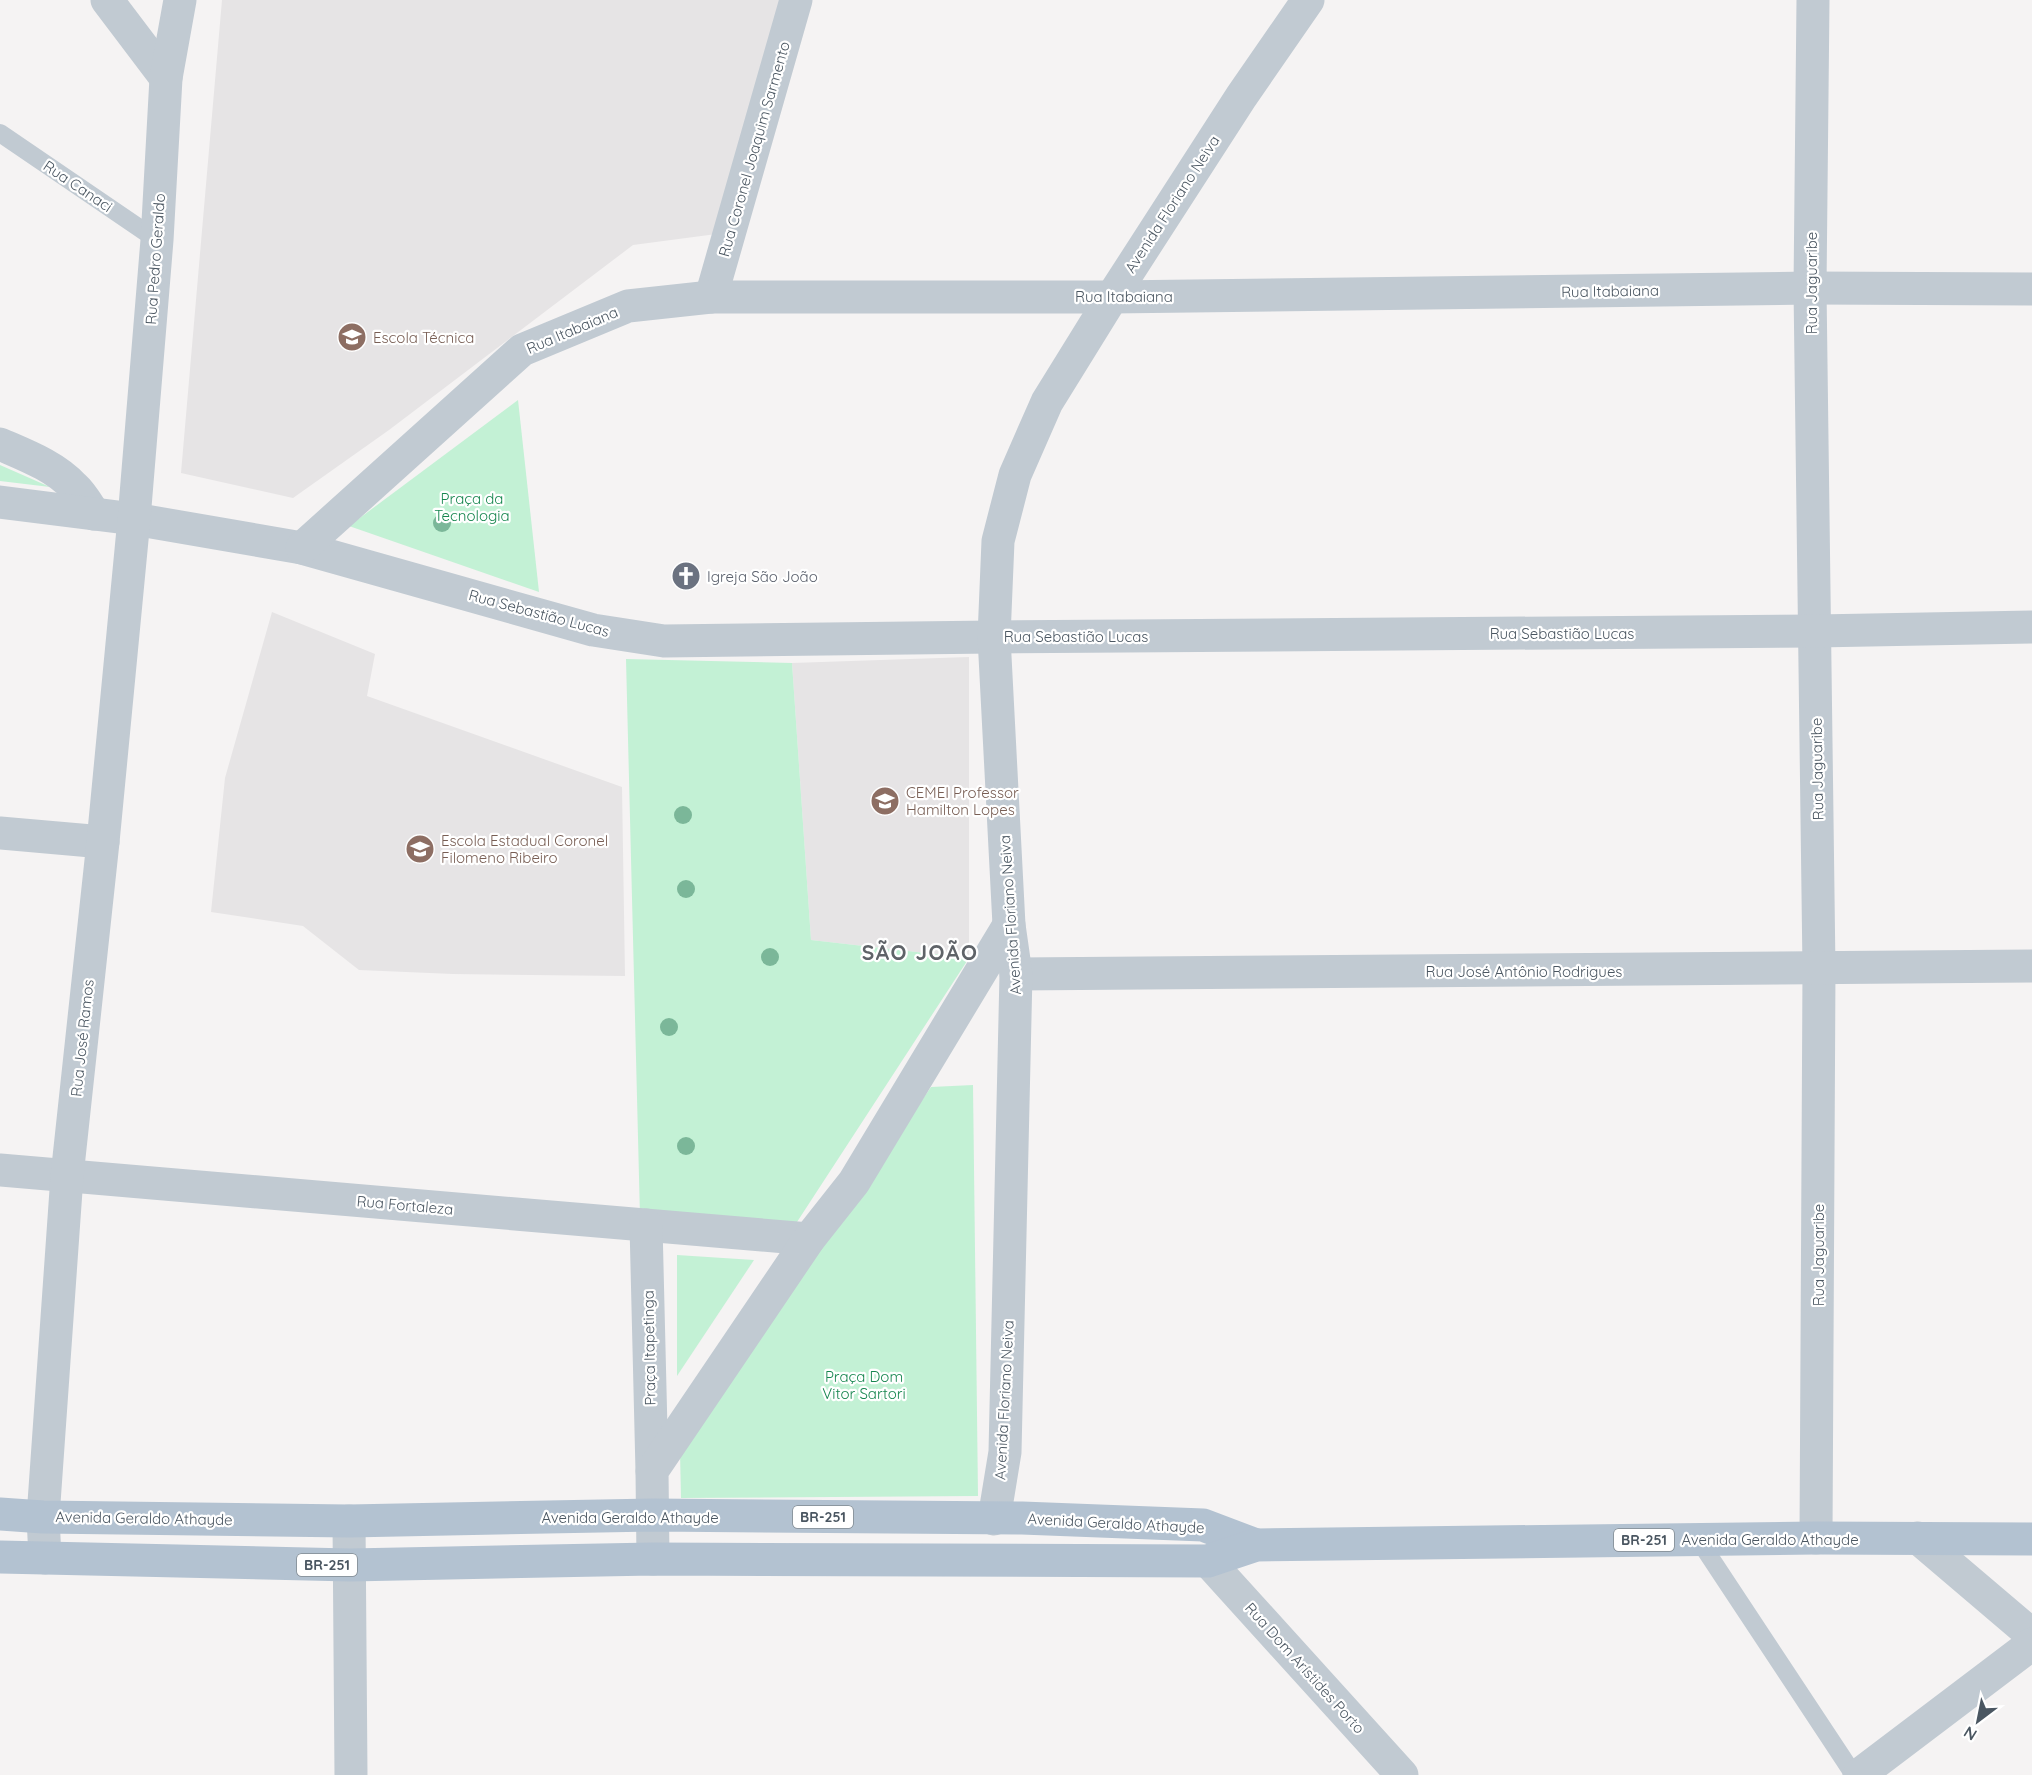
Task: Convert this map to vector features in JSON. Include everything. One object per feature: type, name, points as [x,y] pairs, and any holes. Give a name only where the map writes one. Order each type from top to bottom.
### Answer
[{"type":"main road","name":"Avenida Geraldo Athayde","points":[[0,1514],[349,1521],[653,1515],[1034,1519],[1203,1525],[1256,1545]]},
{"type":"main road","points":[[966,1560],[985,1539],[994,1519]]},
{"type":"main road","name":"Avenida Geraldo Athayde","points":[[0,1557],[350,1566],[653,1559],[1208,1561],[1256,1545],[1816,1538],[2032,1539]]},
{"type":"street","points":[[107,0],[165,78]]},
{"type":"street","name":"Rua Pedro Geraldo","points":[[134,519],[157,240],[165,78],[180,0]]},
{"type":"street","name":"Rua Coronel Joaquim Sarmento","points":[[711,297],[796,0]]},
{"type":"street","name":"Avenida Floriano Neiva","points":[[994,1519],[1005,1452],[1016,974],[1009,925],[994,637],[998,541],[1015,475],[1047,402],[1241,97],[1308,0]]},
{"type":"street","name":"Rua Jaguaribe","points":[[1813,0],[1810,288],[1819,969],[1816,1538]]},
{"type":"street","name":"Rua Itabaiana","points":[[302,548],[522,350],[628,306],[711,297],[1112,297],[1810,288],[2032,289]]},
{"type":"street","points":[[0,444],[54,471],[74,486],[94,513]]},
{"type":"street","name":"Rua Sebastião Lucas","points":[[0,502],[134,519],[302,548],[593,630],[664,641],[1816,632],[2032,627]]},
{"type":"street","name":"Rua José Ramos","points":[[45,1558],[43,1516],[67,1176],[103,842],[134,519]]},
{"type":"street","points":[[0,834],[103,842]]},
{"type":"street","points":[[653,1559],[652,1471],[809,1239],[854,1182],[1009,925]]},
{"type":"street","name":"Rua José Antônio Rodrigues","points":[[1016,974],[2032,966]]},
{"type":"street","name":"Rua Fortaleza","points":[[0,1170],[809,1239]]},
{"type":"street","name":"Praça Itapetinga","points":[[646,1225],[652,1471]]},
{"type":"street","points":[[349,1521],[351,1775]]},
{"type":"street","points":[[1918,1538],[2032,1635]]},
{"type":"street","name":"Rua Dom Arístides Porto","points":[[1208,1561],[1402,1775]]},
{"type":"street","points":[[1859,1775],[2032,1644]]},
{"type":"lane","name":"Rua Canaci","points":[[0,133],[157,240]]},
{"type":"lane","points":[[1698,1539],[1854,1775]]},
{"type":"shaded area","name":"Escola Técnica","points":[[222,0],[782,0],[724,233],[633,245],[389,430],[293,498],[181,473]]},
{"type":"shaded area","name":"Escola Estadual Coronel Filomeno Ribeiro","points":[[272,612],[375,654],[367,696],[622,787],[625,976],[453,974],[359,970],[303,926],[211,912],[225,778]]},
{"type":"shaded area","name":"CEMEI Professor Hamilton Lopes","points":[[969,657],[969,958],[811,940],[792,663]]},
{"type":"green space","name":"Praça da Tecnologia","points":[[518,400],[539,592],[349,526]]},
{"type":"green space","points":[[0,465],[50,487],[0,481]]},
{"type":"green space","points":[[626,659],[792,663],[811,940],[969,958],[797,1222],[640,1217]]},
{"type":"green space","name":"Praça Dom Vitor Sartori","points":[[973,1085],[978,1496],[681,1498],[680,1451],[931,1087]]},
{"type":"green space","points":[[677,1255],[754,1260],[677,1376]]},
{"type":"place","name":"Escola Técnica","points":[[352,337]]},
{"type":"place","name":"Igreja São João","points":[[686,576]]},
{"type":"place","name":"CEMEI Professor Hamilton Lopes","points":[[885,801]]},
{"type":"place","name":"Escola Estadual Coronel Filomeno Ribeiro","points":[[420,849]]},
{"type":"district","name":"SÃO JOÃO","points":[[920,952]]}]
